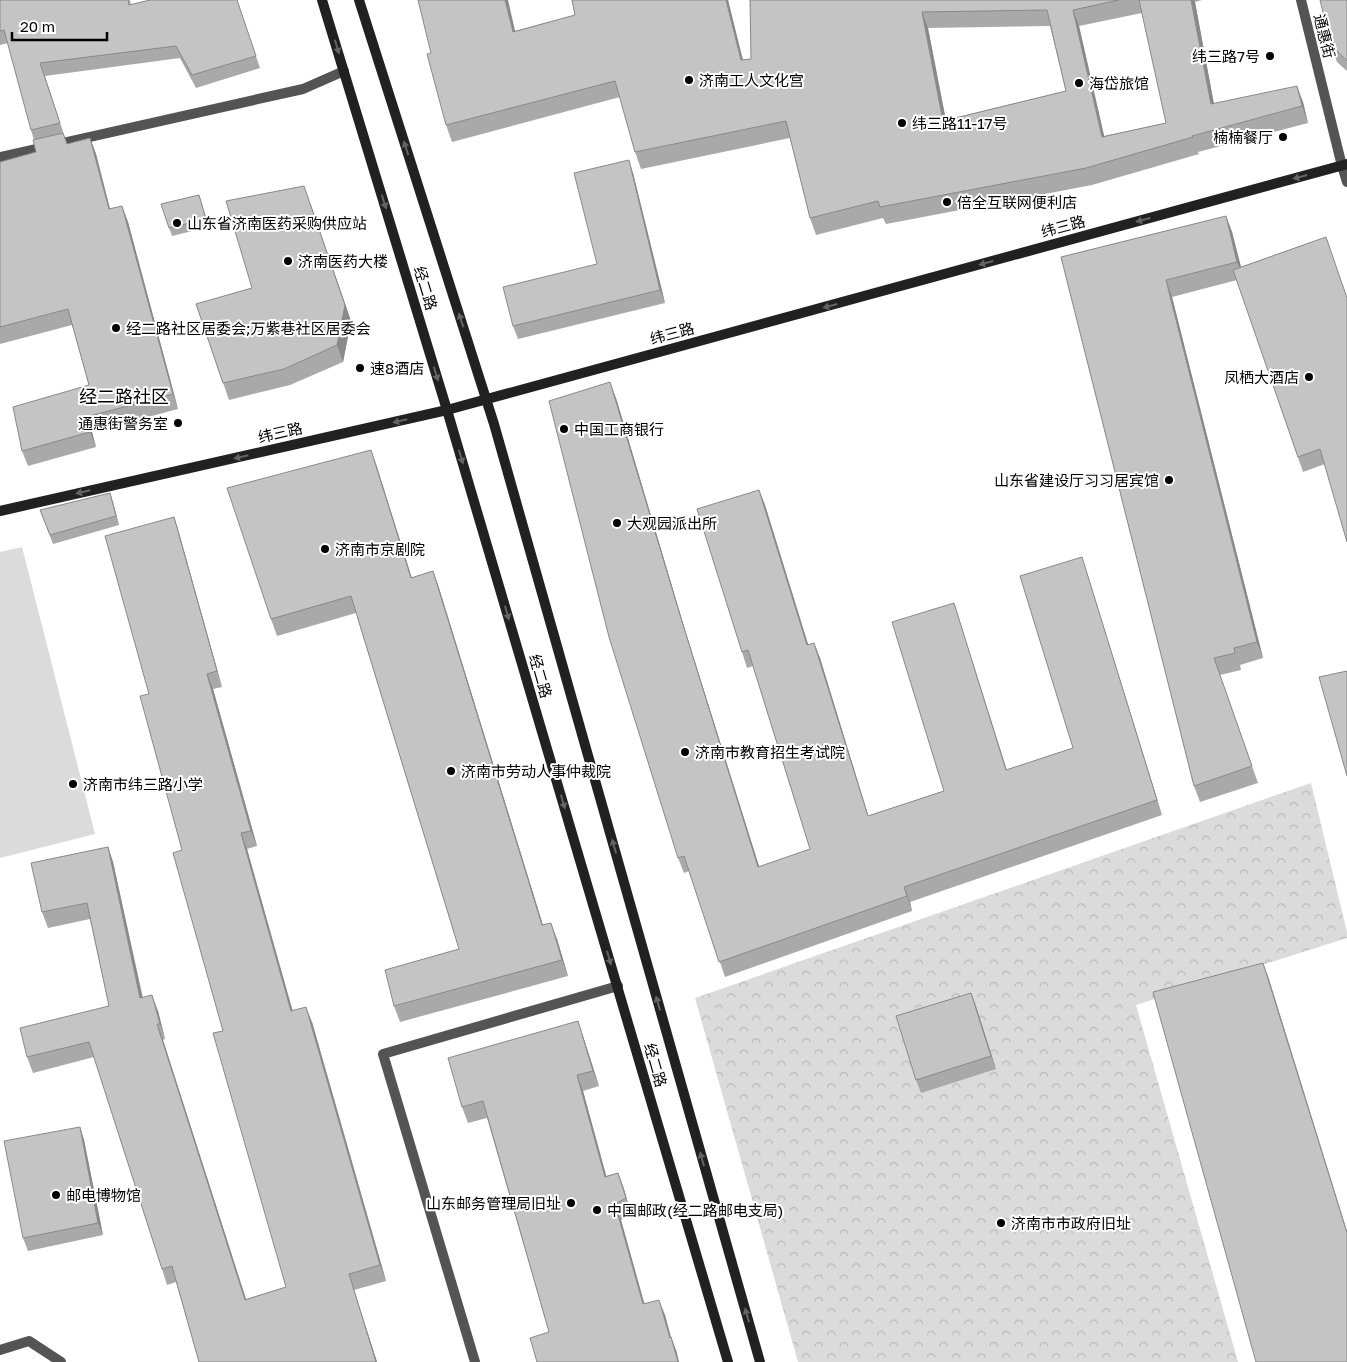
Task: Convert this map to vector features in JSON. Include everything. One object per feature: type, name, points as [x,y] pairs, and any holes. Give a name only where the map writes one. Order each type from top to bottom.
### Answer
[{"type":"street","name":"经二路","points":[[322,0],[447,410],[728,1362]]},
{"type":"street","name":"经二路","points":[[359,0],[487,400],[760,1362]]},
{"type":"street","name":"通惠街","points":[[1301,0],[1347,182]]},
{"type":"street","points":[[0,157],[303,89],[344,71]]},
{"type":"street","name":"纬三路","points":[[0,511],[487,400],[1344,165]]},
{"type":"street","points":[[475,1362],[383,1054],[618,986]]},
{"type":"street","points":[[0,1350],[29,1341],[62,1362]]},
{"type":"green space","points":[[22,547],[95,834],[0,858],[0,552]]},
{"type":"green space","points":[[1311,783],[1347,938],[1136,1005],[1238,1362],[798,1362],[695,998]]},
{"type":"building","points":[[0,0],[128,0],[129,5],[150,0],[237,0],[256,56],[192,75],[176,46],[40,63],[60,123],[31,130],[4,30],[0,31]]},
{"type":"building","points":[[418,0],[505,0],[513,32],[575,15],[572,0],[726,0],[741,60],[751,59],[750,0],[1119,0],[1073,10],[1102,137],[1166,123],[1139,0],[1191,0],[1211,104],[1297,86],[1302,106],[1192,136],[1086,168],[880,207],[878,201],[810,218],[786,121],[635,152],[615,81],[446,125],[427,54],[431,53]],"holes":[[[1047,10],[1066,91],[943,121],[922,12]]]},
{"type":"building","points":[[1320,0],[1347,0],[1347,61],[1331,45]]},
{"type":"building","points":[[63,133],[67,144],[90,138],[109,209],[122,206],[173,394],[86,417],[90,432],[22,451],[13,407],[89,385],[68,309],[0,327],[0,162],[36,152],[33,140]]},
{"type":"building","points":[[629,160],[660,290],[513,326],[503,287],[597,264],[574,173]]},
{"type":"building","name":"济南医药大楼","points":[[304,186],[345,305],[337,345],[284,369],[223,383],[196,304],[252,288],[226,201]]},
{"type":"building","points":[[199,195],[206,219],[169,228],[161,204]]},
{"type":"building","name":"山东省建设厅习习居宾馆","points":[[1226,216],[1237,262],[1166,280],[1257,642],[1234,648],[1235,653],[1214,658],[1252,766],[1194,786],[1061,257]]},
{"type":"building","name":"凤栖大酒店","points":[[1326,237],[1347,298],[1347,542],[1320,449],[1298,457],[1233,270]]},
{"type":"building","points":[[610,382],[758,867],[810,849],[748,650],[742,652],[697,509],[759,490],[807,645],[814,643],[868,816],[944,791],[892,622],[954,603],[1006,770],[1073,748],[1020,576],[1082,557],[1157,800],[904,887],[907,896],[719,962],[684,856],[678,858],[609,637],[549,401]]},
{"type":"building","points":[[371,450],[411,578],[433,571],[542,925],[551,923],[562,960],[394,1006],[385,970],[459,949],[351,596],[271,619],[227,488]]},
{"type":"building","points":[[110,493],[116,516],[50,535],[40,510]]},
{"type":"building","points":[[174,517],[217,671],[207,674],[251,831],[241,833],[291,1011],[306,1007],[380,1265],[349,1274],[376,1362],[199,1362],[172,1266],[162,1269],[89,1042],[27,1057],[20,1028],[109,1006],[87,903],[42,912],[31,863],[108,847],[140,998],[152,995],[160,1024],[157,1024],[245,1300],[286,1287],[213,1033],[223,1031],[173,853],[182,850],[140,696],[149,694],[105,536]]},
{"type":"building","points":[[1347,671],[1347,776],[1319,677]]},
{"type":"building","points":[[1263,963],[1347,1233],[1347,1362],[1256,1362],[1153,992]]},
{"type":"building","points":[[971,993],[991,1056],[916,1080],[896,1016]]},
{"type":"building","name":"山东邮务管理局旧址","points":[[578,1021],[593,1071],[577,1075],[605,1177],[618,1173],[626,1198],[615,1204],[643,1304],[659,1300],[678,1362],[537,1362],[530,1338],[549,1332],[483,1101],[462,1107],[448,1058]]},
{"type":"building","name":"邮电博物馆","points":[[80,1127],[98,1223],[23,1238],[4,1141]]},
{"type":"place","name":"纬三路7号","points":[[1270,56]]},
{"type":"place","name":"济南工人文化宫","points":[[689,80]]},
{"type":"place","name":"海岱旅馆","points":[[1079,83]]},
{"type":"place","name":"纬三路11-17号","points":[[902,123]]},
{"type":"place","name":"楠楠餐厅","points":[[1283,137]]},
{"type":"place","name":"倍全互联网便利店","points":[[947,202]]},
{"type":"place","name":"山东省济南医药采购供应站","points":[[177,223]]},
{"type":"place","name":"济南医药大楼","points":[[288,261]]},
{"type":"place","name":"经二路社区居委会;万紫巷社区居委会","points":[[116,328]]},
{"type":"place","name":"速8酒店","points":[[360,368]]},
{"type":"place","name":"凤栖大酒店","points":[[1309,377]]},
{"type":"place","name":"通惠街警务室","points":[[178,423]]},
{"type":"place","name":"中国工商银行","points":[[564,429]]},
{"type":"place","name":"山东省建设厅习习居宾馆","points":[[1169,480]]},
{"type":"place","name":"大观园派出所","points":[[617,523]]},
{"type":"place","name":"济南市京剧院","points":[[325,549]]},
{"type":"place","name":"济南市教育招生考试院","points":[[685,752]]},
{"type":"place","name":"济南市劳动人事仲裁院","points":[[451,771]]},
{"type":"place","name":"济南市纬三路小学","points":[[73,784]]},
{"type":"place","name":"邮电博物馆","points":[[56,1195]]},
{"type":"place","name":"山东邮务管理局旧址","points":[[571,1203]]},
{"type":"place","name":"中国邮政(经二路邮电支局)","points":[[597,1210]]},
{"type":"place","name":"济南市市政府旧址","points":[[1001,1223]]},
{"type":"district","name":"经二路社区","points":[[124,396]]}]
